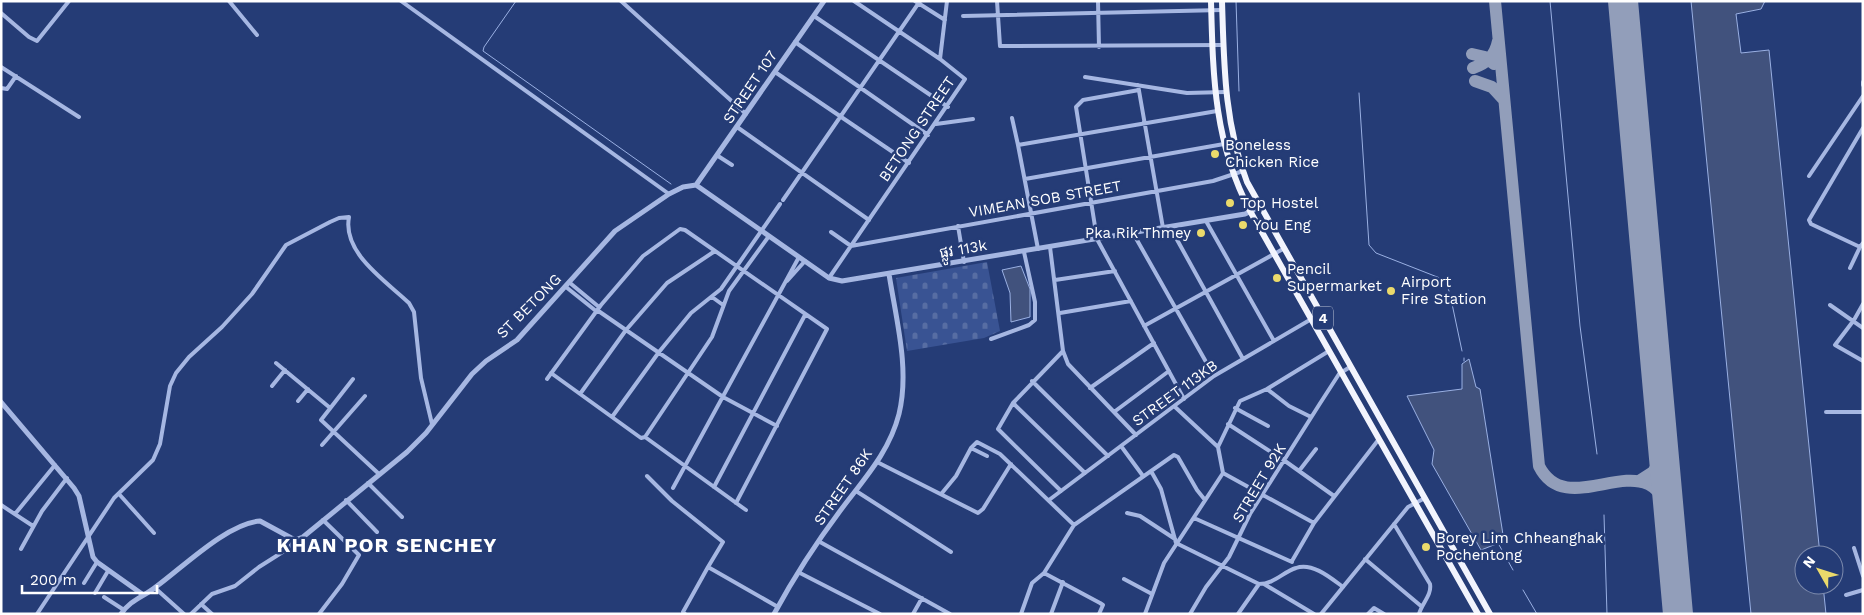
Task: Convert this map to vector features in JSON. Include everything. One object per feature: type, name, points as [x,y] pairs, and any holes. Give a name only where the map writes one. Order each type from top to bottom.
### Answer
[{"type":"highway","name":"4","points":[[1211,1],[1216,111],[1233,175],[1250,211],[1478,614]]},
{"type":"highway","name":"4","points":[[1222,1],[1225,92],[1228,116],[1243,171],[1260,207],[1490,614]]},
{"type":"street","points":[[1,13],[29,37],[37,41],[69,1]]},
{"type":"street","points":[[229,1],[257,35]]},
{"type":"street","points":[[401,1],[669,194]]},
{"type":"street","points":[[621,1],[746,114]]},
{"type":"street","name":"STREET 107","points":[[696,185],[824,1]]},
{"type":"street","name":"BETONG STREET","points":[[829,278],[948,107],[965,79],[940,58],[898,33],[854,1]]},
{"type":"street","points":[[940,58],[947,1]]},
{"type":"street","points":[[998,1],[1000,46],[1099,47],[1224,44]]},
{"type":"street","points":[[1098,1],[1099,47]]},
{"type":"street","points":[[612,417],[658,352],[691,313],[712,297],[736,267],[861,88],[918,2],[945,20]]},
{"type":"street","points":[[963,16],[1222,10]]},
{"type":"street","points":[[814,16],[948,107]]},
{"type":"street","points":[[795,42],[928,135]]},
{"type":"street","points":[[1,67],[79,117]]},
{"type":"street","points":[[775,72],[908,164]]},
{"type":"street","points":[[1,88],[6,89],[16,76]]},
{"type":"street","points":[[1085,77],[1187,94],[1225,92]]},
{"type":"street","points":[[1138,85],[1163,228]]},
{"type":"street","points":[[1139,90],[1083,100],[1076,107],[1098,239],[1184,399]]},
{"type":"street","points":[[1809,176],[1863,96]]},
{"type":"street","points":[[1018,145],[1216,111]]},
{"type":"street","points":[[1012,118],[1038,249]]},
{"type":"street","points":[[936,124],[973,119]]},
{"type":"street","points":[[738,127],[869,220]]},
{"type":"street","points":[[1860,248],[1811,224],[1809,220],[1863,128]]},
{"type":"street","points":[[1025,179],[1224,144]]},
{"type":"street","points":[[718,156],[732,165]]},
{"type":"street","name":"VIMEAN SOB STREET","points":[[851,246],[1156,191],[1233,175],[1243,171]]},
{"type":"street","points":[[696,185],[829,278]]},
{"type":"street","name":"ST BETONG","points":[[295,540],[303,537],[406,452],[432,424],[472,374],[486,361],[517,340],[568,285],[614,231],[669,194],[683,187],[696,185]]},
{"type":"street","name":"ផ្លូវ 113k","points":[[829,278],[847,281],[964,262],[1206,221],[1260,207]]},
{"type":"street","points":[[37,614],[119,494],[153,460],[161,437],[170,386],[176,373],[189,357],[222,327],[252,294],[286,245],[339,218],[348,217],[347,232],[353,249],[410,303],[414,312],[421,378],[432,424]]},
{"type":"street","points":[[1206,221],[1274,341]]},
{"type":"street","points":[[958,226],[964,262]]},
{"type":"street","points":[[1170,227],[1243,359]]},
{"type":"street","points":[[547,379],[597,309],[643,256],[680,229],[685,230],[827,329],[736,503]]},
{"type":"street","points":[[831,232],[851,246]]},
{"type":"street","points":[[1133,233],[1214,376]]},
{"type":"street","points":[[645,437],[712,337],[729,291],[769,236]]},
{"type":"street","points":[[1850,268],[1863,243]]},
{"type":"street","points":[[1050,247],[1060,313],[1063,350],[1068,364],[1136,435]]},
{"type":"street","points":[[1144,326],[1284,249]]},
{"type":"street","points":[[580,394],[626,330],[667,283],[715,251]]},
{"type":"street","points":[[991,339],[1029,326],[1035,320],[1035,302],[1024,252]]},
{"type":"street","points":[[673,488],[799,257]]},
{"type":"street","points":[[785,282],[793,276],[805,261]]},
{"type":"street","points":[[1055,280],[1115,271]]},
{"type":"street","name":"STREET 86K","points":[[774,614],[820,542],[856,491],[879,463],[899,414],[903,382],[902,355],[889,274]]},
{"type":"street","points":[[568,285],[597,309],[688,374],[752,414],[777,426]]},
{"type":"street","points":[[712,297],[723,305]]},
{"type":"street","points":[[1060,313],[1131,301]]},
{"type":"street","points":[[1830,304],[1863,328]]},
{"type":"street","points":[[1863,304],[1854,320],[1835,345],[1863,361]]},
{"type":"street","name":"STREET 113KB","points":[[1049,500],[1214,376],[1320,314]]},
{"type":"street","points":[[714,486],[805,315]]},
{"type":"street","points":[[1090,388],[1154,343]]},
{"type":"street","points":[[1061,491],[999,431],[998,427],[1013,403],[1063,350]]},
{"type":"street","points":[[1145,614],[1164,563],[1175,541],[1194,518],[1223,473],[1218,447],[1235,408],[1246,397],[1267,389],[1330,351]]},
{"type":"street","points":[[276,363],[329,407]]},
{"type":"street","name":"STREET 92K","points":[[1190,614],[1240,538],[1262,494],[1285,461],[1311,417],[1342,372],[1350,367]]},
{"type":"street","points":[[272,386],[285,370]]},
{"type":"street","points":[[1114,412],[1169,371]]},
{"type":"street","points":[[551,373],[640,438],[645,437],[746,510]]},
{"type":"street","points":[[353,379],[320,420],[379,474]]},
{"type":"street","points":[[1032,382],[1108,456]]},
{"type":"street","points":[[298,401],[308,389]]},
{"type":"street","points":[[1267,389],[1289,406],[1311,417]]},
{"type":"street","points":[[322,445],[365,396]]},
{"type":"street","points":[[1,402],[67,478],[79,496],[97,562],[108,572],[142,594]]},
{"type":"street","points":[[1013,403],[1085,473]]},
{"type":"street","points":[[1174,406],[1218,447]]},
{"type":"street","points":[[1235,408],[1268,426]]},
{"type":"street","points":[[1826,412],[1863,412]]},
{"type":"street","points":[[1228,424],[1334,496]]},
{"type":"street","points":[[1292,561],[1314,524],[1334,496],[1380,439]]},
{"type":"street","points":[[942,493],[956,476],[973,444],[980,443],[1000,454],[1074,525]]},
{"type":"street","points":[[1121,446],[1144,476]]},
{"type":"street","points":[[971,448],[987,456]]},
{"type":"street","points":[[1299,471],[1316,449]]},
{"type":"street","points":[[1021,614],[1032,582],[1044,573],[1074,525],[1176,455],[1205,500]]},
{"type":"street","points":[[879,463],[942,493],[978,513],[981,512],[1010,464]]},
{"type":"street","points":[[15,514],[55,464]]},
{"type":"street","points":[[1151,471],[1161,489],[1175,541]]},
{"type":"street","points":[[1223,473],[1314,524]]},
{"type":"street","points":[[646,476],[672,501],[723,542],[683,612],[685,614]]},
{"type":"street","points":[[21,549],[34,526],[67,478]]},
{"type":"street","points":[[368,484],[402,517]]},
{"type":"street","points":[[856,491],[951,552]]},
{"type":"street","points":[[119,494],[154,533]]},
{"type":"street","points":[[1321,614],[1408,508],[1425,498]]},
{"type":"street","points":[[346,500],[377,532]]},
{"type":"street","points":[[1,505],[34,526]]},
{"type":"street","points":[[1127,513],[1140,516],[1175,541],[1222,567],[1261,584],[1314,614]]},
{"type":"street","points":[[1194,518],[1292,561],[1297,567],[1315,570],[1342,588]]},
{"type":"street","points":[[319,614],[342,584],[359,555],[323,520]]},
{"type":"street","points":[[104,597],[122,612],[131,601],[155,588],[209,546],[239,527],[255,522],[266,523],[295,540],[289,548],[259,567],[246,579],[234,586],[216,592],[191,614]]},
{"type":"street","points":[[1394,524],[1430,584],[1430,592],[1421,606],[1419,614]]},
{"type":"street","points":[[820,542],[950,614]]},
{"type":"street","points":[[1854,548],[1863,576]]},
{"type":"street","points":[[1365,559],[1421,606]]},
{"type":"street","points":[[84,583],[97,562]]},
{"type":"street","points":[[1238,614],[1261,584],[1280,578],[1297,567]]},
{"type":"street","points":[[708,568],[778,607]]},
{"type":"street","points":[[95,593],[108,572]]},
{"type":"street","points":[[800,573],[880,614]]},
{"type":"street","points":[[1044,573],[1103,605],[1099,614]]},
{"type":"street","points":[[1124,579],[1152,594]]},
{"type":"street","points":[[1051,614],[1063,582]]},
{"type":"street","points":[[155,588],[184,614]]},
{"type":"street","points":[[1846,595],[1863,590]]},
{"type":"street","points":[[914,614],[922,598]]},
{"type":"street","points":[[201,604],[212,614]]},
{"type":"street","points":[[1368,614],[1374,608],[1384,614]]},
{"type":"green space","points":[[987,262],[1000,331],[984,338],[907,351],[896,278]]},
{"type":"shaded area","points":[[1691,1],[1765,1],[1761,9],[1736,14],[1741,53],[1769,50],[1819,545],[1794,545],[1794,595],[1824,595],[1826,614],[1751,614]]},
{"type":"shaded area","points":[[1021,266],[1030,289],[1030,317],[1011,322],[1010,293],[1002,270]]},
{"type":"shaded area","points":[[1469,359],[1476,387],[1480,389],[1504,541],[1481,550],[1432,464],[1434,450],[1407,396],[1462,389],[1462,364]]},
{"type":"waterway","points":[[516,1],[483,51],[671,184]]},
{"type":"waterway","points":[[1236,1],[1239,91]]},
{"type":"waterway","points":[[1550,1],[1580,326],[1597,454]]},
{"type":"waterway","points":[[1359,93],[1369,245],[1376,253],[1445,280],[1449,291]]},
{"type":"waterway","points":[[1451,299],[1462,351]]},
{"type":"waterway","points":[[1604,515],[1607,614]]},
{"type":"waterway","points":[[1498,543],[1513,570]]},
{"type":"waterway","points":[[1523,590],[1537,614]]},
{"type":"taxiway","points":[[1495,1],[1539,466],[1549,479],[1561,486],[1575,488],[1590,487],[1620,481],[1635,481],[1648,484],[1662,496],[1669,506]]},
{"type":"taxiway","points":[[1473,68],[1490,58],[1495,51],[1498,41]]},
{"type":"taxiway","points":[[1472,54],[1485,57],[1494,64]]},
{"type":"taxiway","points":[[1475,81],[1492,87],[1504,100]]},
{"type":"taxiway","points":[[1639,481],[1653,472],[1664,456]]},
{"type":"runway","points":[[1623,1],[1678,614]]},
{"type":"place","name":"Boneless Chicken Rice","points":[[1215,154]]},
{"type":"place","name":"Top Hostel","points":[[1230,203]]},
{"type":"place","name":"You Eng","points":[[1243,225]]},
{"type":"place","name":"Pka Rik Thmey","points":[[1201,233]]},
{"type":"place","name":"Pencil Supermarket","points":[[1277,278]]},
{"type":"place","name":"Airport Fire Station","points":[[1391,291]]},
{"type":"place","name":"Borey Lim Chheanghak Pochentong","points":[[1426,547]]},
{"type":"district","name":"KHAN POR SENCHEY","points":[[387,545]]}]
